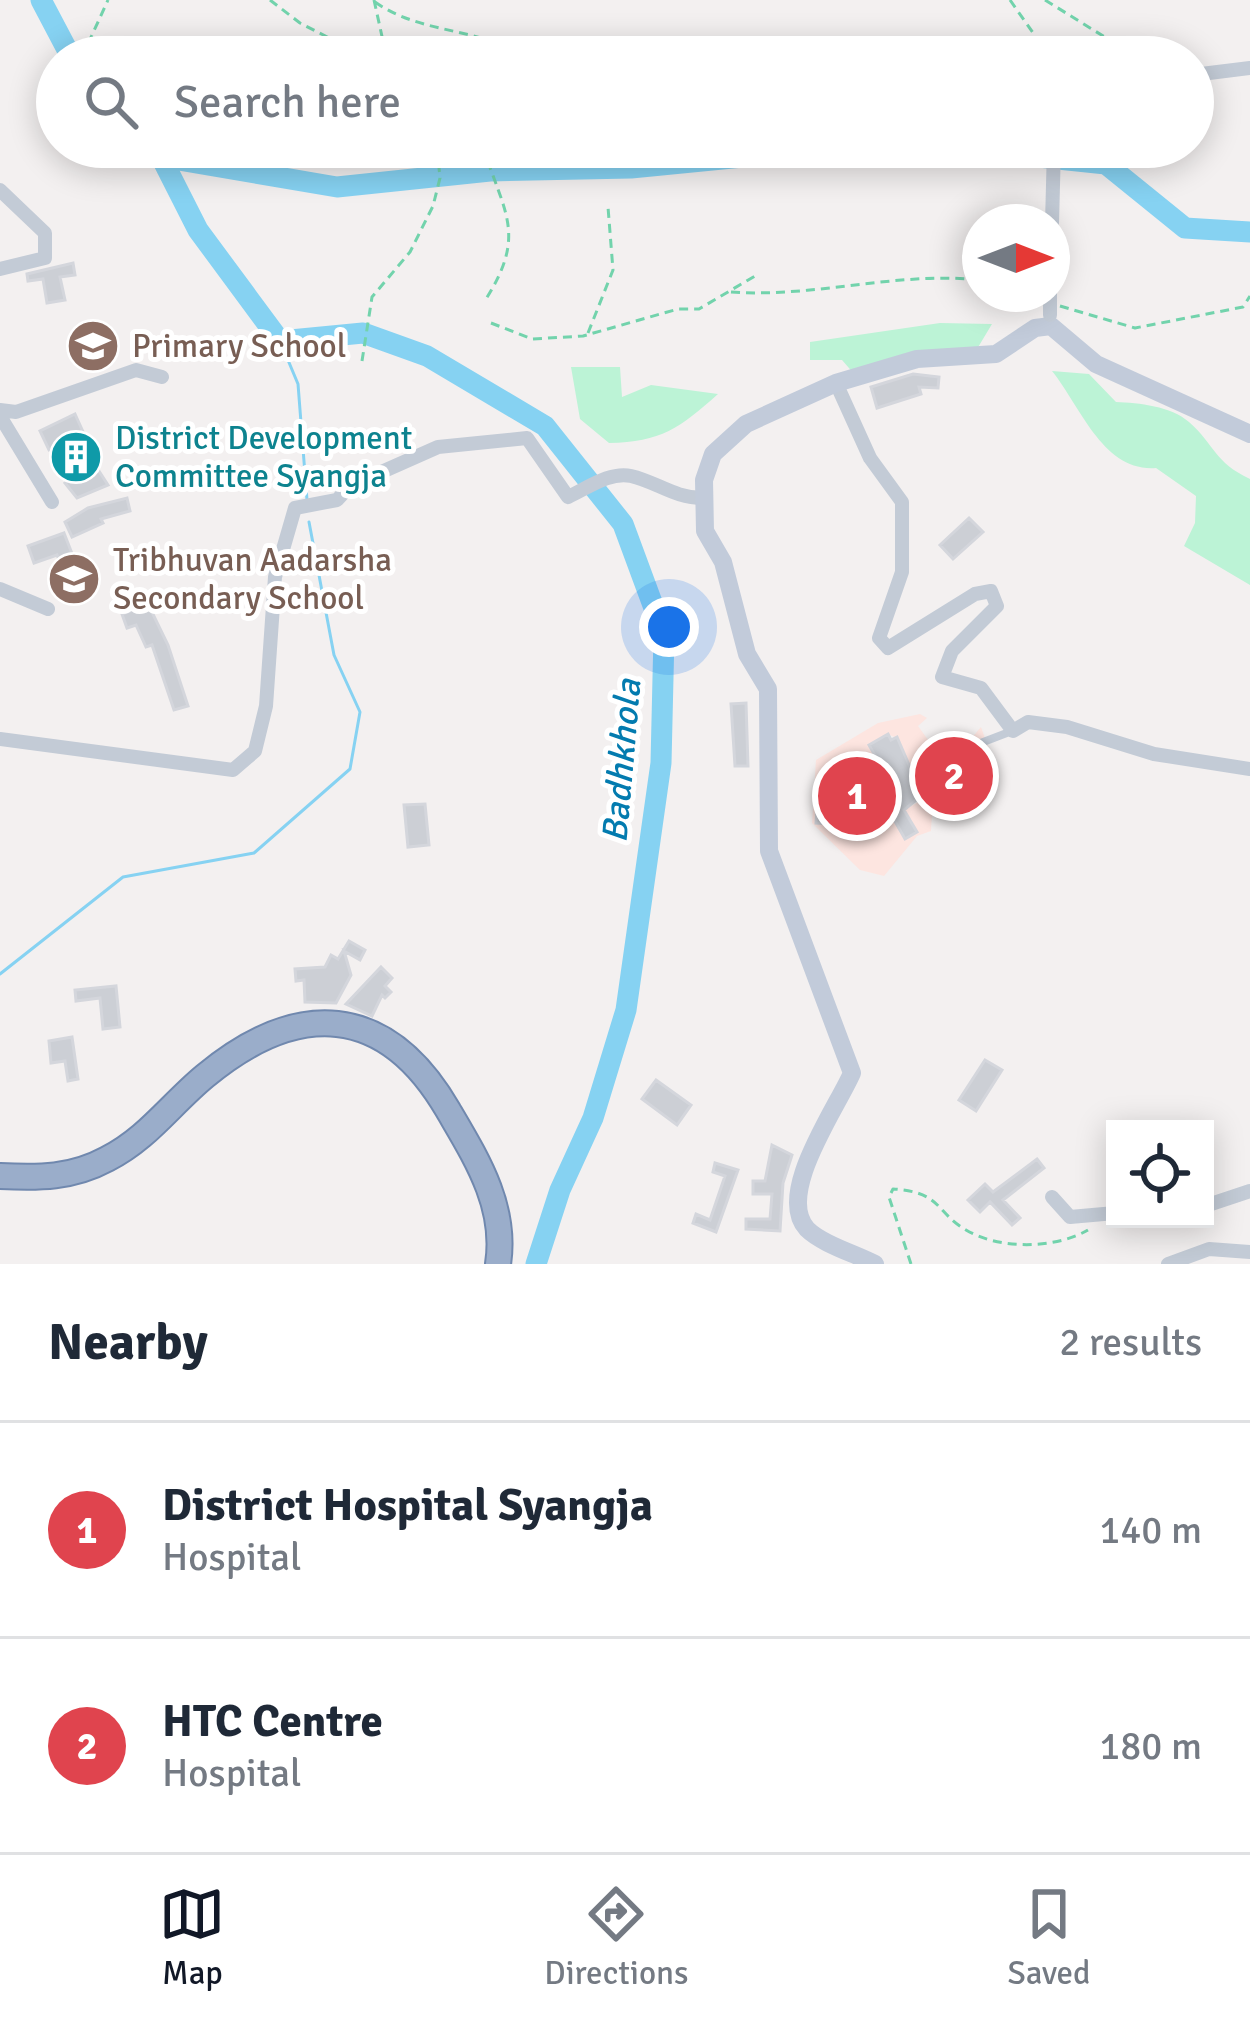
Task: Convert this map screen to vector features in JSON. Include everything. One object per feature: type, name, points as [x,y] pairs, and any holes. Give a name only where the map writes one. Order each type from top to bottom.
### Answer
[{"type":"highway","points":[[0,1176],[44,1179],[79,1172],[137,1142],[201,1079],[244,1047],[301,1022],[345,1022],[388,1042],[425,1071],[494,1200],[502,1243],[498,1264]]},
{"type":"main road","points":[[874,1264],[808,1229],[800,1213],[804,1158],[831,1120],[851,1073],[769,851],[767,689],[747,654],[723,562],[705,531],[703,498],[713,454],[746,424],[836,383],[917,359],[997,354],[1036,328],[1048,312]]},
{"type":"main road","points":[[1053,312],[1096,364],[1250,434]]},
{"type":"street","points":[[1214,72],[1250,68]]},
{"type":"street","points":[[1052,204],[1053,168]]},
{"type":"street","points":[[0,190],[40,224],[45,258],[0,269]]},
{"type":"street","points":[[52,502],[0,413],[16,412],[136,370],[162,377]]},
{"type":"street","points":[[836,383],[870,458],[902,502],[902,572],[879,638],[887,648],[906,641],[975,594],[992,591],[998,606],[952,650],[942,677],[981,688],[1013,730],[1028,722],[1067,727],[1154,754],[1250,769]]},
{"type":"street","points":[[0,739],[232,770],[255,751],[267,691],[275,577],[296,508],[337,500],[350,486],[438,447],[527,438],[568,497],[608,478],[631,476],[680,498],[703,498]]},
{"type":"street","points":[[0,589],[48,609]]},
{"type":"street","points":[[1214,1203],[1250,1191]]},
{"type":"street","points":[[1052,1197],[1070,1217],[1106,1218]]},
{"type":"street","points":[[1168,1264],[1209,1250],[1250,1252]]},
{"type":"lane","points":[[978,744],[1013,730]]},
{"type":"path","points":[[92,36],[108,0]]},
{"type":"path","points":[[270,0],[325,36]]},
{"type":"path","points":[[1010,0],[1035,36]]},
{"type":"path","points":[[1045,0],[1103,36]]},
{"type":"path","points":[[374,1],[382,36]]},
{"type":"path","points":[[374,1],[403,22],[476,36]]},
{"type":"path","points":[[362,361],[372,297],[410,252],[433,206],[439,168]]},
{"type":"path","points":[[486,299],[507,265],[512,232],[489,168]]},
{"type":"path","points":[[587,335],[591,314],[613,271],[608,207]]},
{"type":"path","points":[[728,292],[761,294],[936,275],[962,278]]},
{"type":"path","points":[[491,323],[532,339],[587,335],[678,309],[699,309],[755,276]]},
{"type":"path","points":[[1063,312],[1135,328],[1243,308],[1250,296]]},
{"type":"path","points":[[911,1264],[889,1197],[893,1189],[938,1200],[964,1229],[1003,1243],[1071,1240],[1106,1219]]},
{"type":"shaded area","points":[[920,714],[927,718],[918,726],[934,748],[953,760],[981,727],[1000,780],[932,814],[931,831],[917,836],[884,876],[860,870],[812,823],[816,760],[878,723]],"holes":[[[887,734],[897,738],[906,755],[902,759],[924,799],[884,821],[871,799],[892,786],[869,745]]]},
{"type":"green space","points":[[940,323],[992,324],[977,349],[855,375],[842,360],[810,360],[810,342]]},
{"type":"green space","points":[[571,367],[620,367],[622,397],[651,385],[718,394],[669,431],[643,440],[609,443],[580,419]]},
{"type":"green space","points":[[1052,371],[1089,374],[1116,402],[1173,412],[1198,430],[1229,466],[1250,479],[1250,585],[1184,546],[1195,523],[1196,496],[1156,468],[1121,460],[1107,449]]},
{"type":"building","points":[[73,263],[75,275],[60,277],[65,300],[47,303],[43,279],[28,281],[27,274]]},
{"type":"building","points":[[913,374],[939,377],[938,388],[919,387],[921,394],[877,408],[871,387]]},
{"type":"building","name":"District Development Committee Syangja","points":[[75,414],[84,434],[77,437],[108,485],[77,498],[65,483],[74,477],[61,446],[49,450],[40,431]]},
{"type":"building","points":[[127,498],[130,511],[101,519],[103,523],[72,537],[65,522],[88,508]]},
{"type":"building","points":[[969,518],[983,532],[953,559],[940,545]]},
{"type":"building","points":[[64,533],[85,587],[74,595],[57,555],[34,563],[28,546]]},
{"type":"building","points":[[148,604],[168,645],[188,706],[174,710],[152,645],[146,647],[136,625],[127,628],[122,614]]},
{"type":"building","points":[[746,703],[748,766],[735,766],[731,704]]},
{"type":"building","points":[[888,734],[891,740],[897,737],[922,795],[904,810],[917,832],[905,839],[892,816],[884,821],[863,783],[884,771],[869,745]]},
{"type":"building","points":[[977,759],[986,774],[937,802],[930,786]]},
{"type":"building","points":[[819,783],[840,785],[836,824],[816,823]]},
{"type":"building","points":[[425,804],[429,845],[408,847],[404,805]]},
{"type":"building","points":[[349,941],[365,950],[360,960],[344,951],[351,975],[336,1003],[305,1002],[304,980],[296,981],[295,969],[325,967],[331,955],[338,959]]},
{"type":"building","points":[[381,967],[392,978],[385,986],[391,992],[385,998],[382,995],[372,1016],[346,1004]]},
{"type":"building","points":[[116,986],[120,1027],[103,1029],[100,998],[76,1001],[75,990]]},
{"type":"building","points":[[72,1037],[78,1079],[68,1081],[65,1061],[51,1063],[49,1041]]},
{"type":"building","points":[[985,1060],[1002,1070],[976,1111],[959,1100]]},
{"type":"building","points":[[656,1080],[691,1105],[677,1125],[642,1099]]},
{"type":"building","points":[[772,1145],[792,1155],[783,1183],[780,1231],[746,1229],[746,1219],[770,1219],[772,1194],[753,1194],[753,1181],[765,1181]]},
{"type":"building","points":[[1037,1159],[1044,1168],[1003,1200],[1020,1218],[1012,1225],[990,1202],[980,1212],[968,1200],[985,1184],[993,1192]]},
{"type":"building","points":[[715,1163],[738,1170],[716,1232],[693,1223],[696,1214],[710,1220],[725,1176],[713,1172]]},
{"type":"waterway","points":[[41,0],[60,36]]},
{"type":"waterway","name":"Badhkhola","points":[[167,168],[198,230],[280,341],[363,333],[427,356],[545,426],[623,524],[664,635],[661,763],[626,1010],[593,1118],[560,1190],[536,1264]]},
{"type":"waterway","points":[[226,168],[337,187],[490,171],[631,168]]},
{"type":"waterway","points":[[1111,168],[1185,228],[1250,232]]},
{"type":"waterway","points":[[280,341],[298,384],[307,500]]},
{"type":"waterway","points":[[0,974],[123,877],[254,853],[350,769],[360,712],[334,655],[309,522]]},
{"type":"place","name":"Primary School","points":[[93,346]]},
{"type":"place","name":"District Development Committee Syangja","points":[[76,457]]},
{"type":"place","name":"Tribhuvan Aadarsha Secondary School","points":[[74,579]]},
{"type":"place","name":"HTC Centre","points":[[954,776]]},
{"type":"place","name":"District Hospital Syangja","points":[[857,796]]}]
